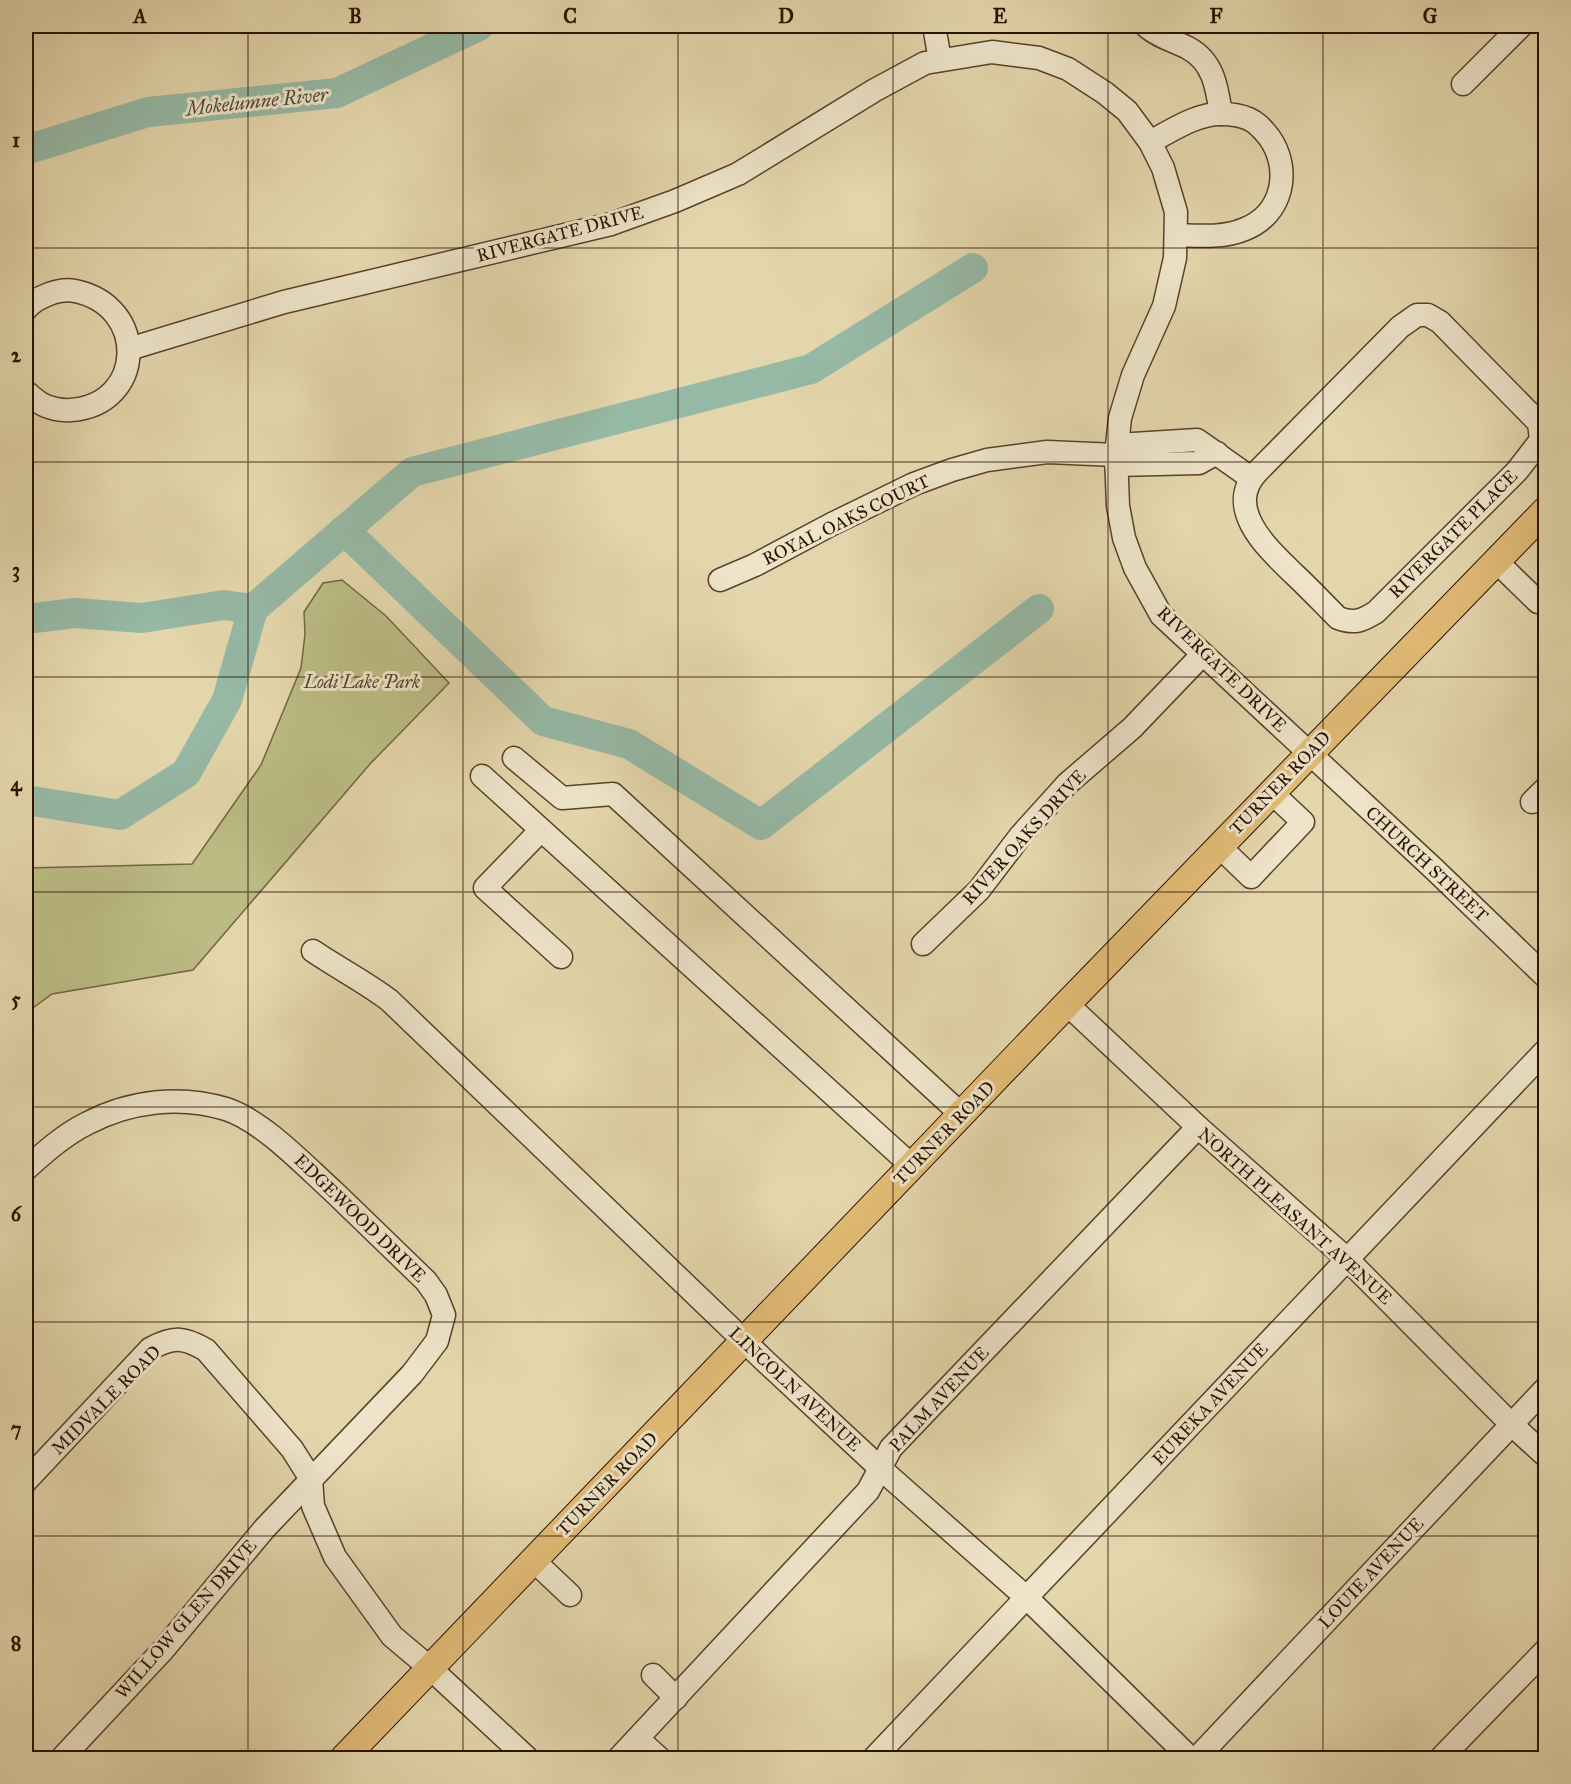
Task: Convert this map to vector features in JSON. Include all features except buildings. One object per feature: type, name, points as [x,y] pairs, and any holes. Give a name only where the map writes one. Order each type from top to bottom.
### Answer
[{"type":"main road","name":"TURNER ROAD","points":[[344,1758],[1308,753],[1545,510]]},
{"type":"street","points":[[934,26],[940,60]]},
{"type":"street","points":[[1146,26],[1165,39],[1188,48],[1202,58],[1216,81],[1221,114]]},
{"type":"street","points":[[1463,84],[1521,26]]},
{"type":"street","name":"RIVERGATE DRIVE","points":[[129,349],[284,302],[611,224],[675,201],[738,174],[925,63],[992,52],[1039,58],[1068,69],[1105,93],[1127,111],[1150,142],[1163,168],[1176,212],[1175,258],[1164,306],[1133,375],[1120,418],[1116,455],[1118,507],[1124,538],[1135,568],[1161,615],[1308,753]]},
{"type":"street","points":[[1150,142],[1200,118],[1221,114],[1248,118],[1262,127],[1276,148],[1283,171],[1282,188],[1275,203],[1263,218],[1246,229],[1227,235],[1177,235]]},
{"type":"street","points":[[26,309],[47,294],[72,290],[95,296],[115,311],[125,329],[129,349],[127,368],[119,385],[104,400],[83,409],[63,411],[41,404],[26,392]]},
{"type":"street","name":"RIVERGATE PLACE","points":[[1417,315],[1428,315],[1440,322],[1539,423],[1542,435],[1541,440],[1517,471],[1376,612],[1363,620],[1350,622],[1338,618],[1260,540],[1250,521],[1246,501],[1251,478],[1400,327],[1417,315]]},
{"type":"street","points":[[1116,455],[1197,440],[1251,478]]},
{"type":"street","name":"ROYAL OAKS COURT","points":[[720,580],[755,565],[914,484],[951,470],[987,460],[1047,452],[1116,455]]},
{"type":"street","points":[[1496,561],[1538,602]]},
{"type":"street","name":"RIVER OAKS DRIVE","points":[[923,944],[979,890],[1021,835],[1067,784],[1132,728],[1202,655]]},
{"type":"street","name":"CHURCH STREET","points":[[1308,753],[1436,870],[1545,976]]},
{"type":"street","points":[[514,758],[562,798],[613,794],[962,1115]]},
{"type":"street","points":[[482,776],[912,1166]]},
{"type":"street","points":[[1219,846],[1251,877],[1303,822],[1271,792]]},
{"type":"street","points":[[541,830],[485,888],[561,957]]},
{"type":"street","name":"LINCOLN AVENUE","points":[[313,951],[365,982],[389,1000],[744,1341],[881,1469],[1027,1598],[1190,1758]]},
{"type":"street","name":"NORTH PLEASANT AVENUE","points":[[1067,1004],[1198,1127],[1347,1259],[1545,1456]]},
{"type":"street","name":"EUREKA AVENUE","points":[[874,1758],[1545,1050]]},
{"type":"street","name":"EDGEWOOD DRIVE","points":[[26,1169],[57,1143],[88,1123],[139,1104],[189,1103],[226,1110],[248,1120],[291,1152],[426,1281],[436,1295],[444,1315],[437,1341],[412,1374],[310,1479]]},
{"type":"street","name":"PALM AVENUE","points":[[619,1758],[868,1491],[891,1448],[1198,1127]]},
{"type":"street","name":"MIDVALE ROAD","points":[[26,1481],[150,1349],[163,1341],[176,1339],[191,1341],[206,1350],[292,1449],[310,1479]]},
{"type":"street","name":"LOUIE AVENUE","points":[[1197,1758],[1545,1388]]},
{"type":"street","points":[[310,1479],[313,1506],[335,1557],[393,1636],[527,1758]]},
{"type":"street","name":"WILLOW GLEN DRIVE","points":[[62,1758],[163,1650],[265,1528],[310,1479]]},
{"type":"street","points":[[534,1560],[570,1595]]},
{"type":"street","points":[[1442,1758],[1545,1650]]},
{"type":"street","points":[[653,1675],[676,1698]]},
{"type":"street","points":[[638,1739],[657,1758]]},
{"type":"green space","name":"Lodi Lake Park","points":[[342,580],[386,616],[449,683],[370,764],[193,970],[52,994],[26,1013],[26,868],[192,864],[261,765],[301,668],[305,634],[304,612],[323,583]]},
{"type":"waterway","name":"Mokelumne River","points":[[26,150],[148,112],[337,93],[479,26]]},
{"type":"waterway","points":[[253,609],[412,472],[811,369],[973,268]]},
{"type":"waterway","points":[[344,530],[543,721],[629,744],[761,825],[1039,609]]},
{"type":"waterway","name":"Mokelumne River","points":[[26,619],[75,613],[142,618],[224,605],[253,609],[227,700],[186,773],[120,815],[26,800]]}]
